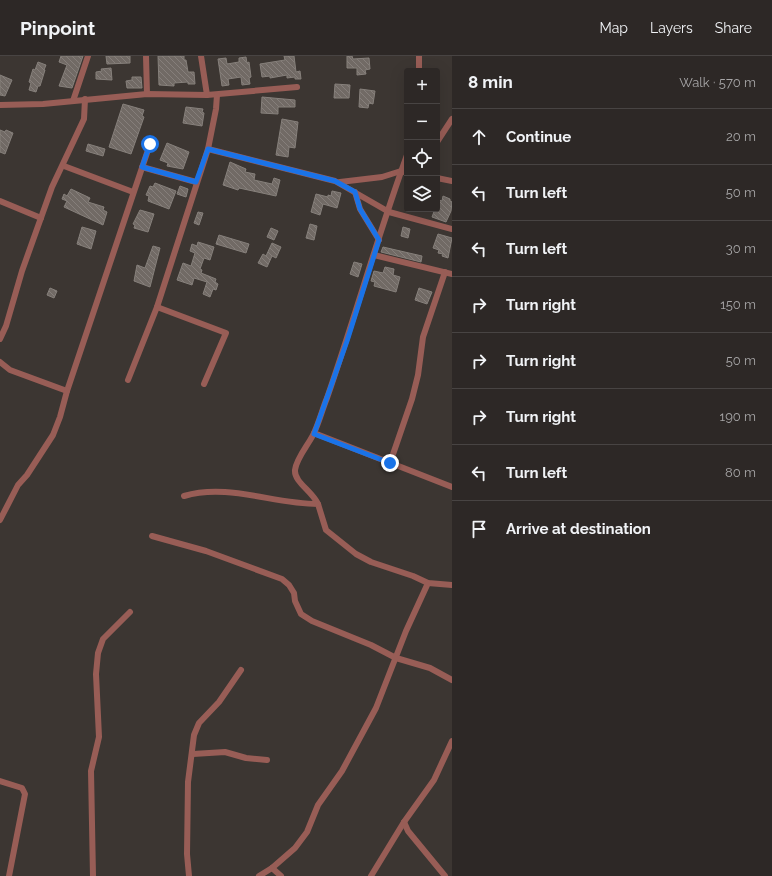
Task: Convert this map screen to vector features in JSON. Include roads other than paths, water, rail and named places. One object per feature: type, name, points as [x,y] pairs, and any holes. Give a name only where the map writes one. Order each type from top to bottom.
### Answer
[{"type":"street","points":[[73,101],[88,56]]},
{"type":"street","points":[[146,56],[147,94]]},
{"type":"street","points":[[201,56],[207,95]]},
{"type":"street","points":[[419,56],[419,68]]},
{"type":"street","points":[[0,105],[43,104],[147,94],[217,95],[297,87]]},
{"type":"street","points":[[128,380],[157,307],[196,182],[208,149],[216,109],[217,95]]},
{"type":"street","points":[[0,339],[6,326],[22,271],[52,187],[64,166],[84,119],[85,99]]},
{"type":"street","points":[[438,140],[452,119]]},
{"type":"street","points":[[0,520],[18,485],[27,475],[53,435],[150,144]]},
{"type":"street","points":[[208,149],[338,183],[389,212],[452,229]]},
{"type":"street","points":[[64,166],[133,192]]},
{"type":"street","points":[[142,167],[196,182]]},
{"type":"street","points":[[338,183],[382,177],[404,172]]},
{"type":"street","points":[[404,172],[379,240],[347,341],[314,434],[295,469],[296,476],[300,484],[314,495],[326,530],[356,554],[371,562],[413,576],[428,583],[452,586]]},
{"type":"street","points":[[440,179],[452,181]]},
{"type":"street","points":[[355,192],[363,214],[379,240]]},
{"type":"street","points":[[1,203],[41,218]]},
{"type":"street","points":[[374,255],[452,274]]},
{"type":"street","points":[[390,463],[412,399],[418,375],[423,338],[445,272]]},
{"type":"street","points":[[157,307],[226,333],[204,384]]},
{"type":"street","points":[[0,362],[10,370],[67,391]]},
{"type":"street","points":[[314,434],[452,487]]},
{"type":"street","points":[[184,496],[199,492],[220,491],[282,502],[318,504]]},
{"type":"street","points":[[152,536],[206,551],[282,579],[289,585],[294,593],[294,601],[301,614],[340,634],[371,645],[396,658],[430,668],[452,680]]},
{"type":"street","points":[[259,876],[272,868],[302,841],[318,805],[342,771],[376,708],[406,631],[428,583]]},
{"type":"street","points":[[93,876],[91,771],[99,736],[96,674],[98,653],[103,639],[130,612]]},
{"type":"street","points":[[189,876],[187,854],[188,782],[193,754],[194,735],[199,723],[219,702],[241,670]]},
{"type":"street","points":[[372,876],[404,822],[434,780],[452,741]]},
{"type":"street","points":[[193,754],[225,752],[246,758],[268,760]]},
{"type":"street","points":[[0,781],[22,788],[25,794],[10,876]]},
{"type":"street","points":[[404,822],[408,831],[445,876]]},
{"type":"street","points":[[272,868],[281,876]]}]
